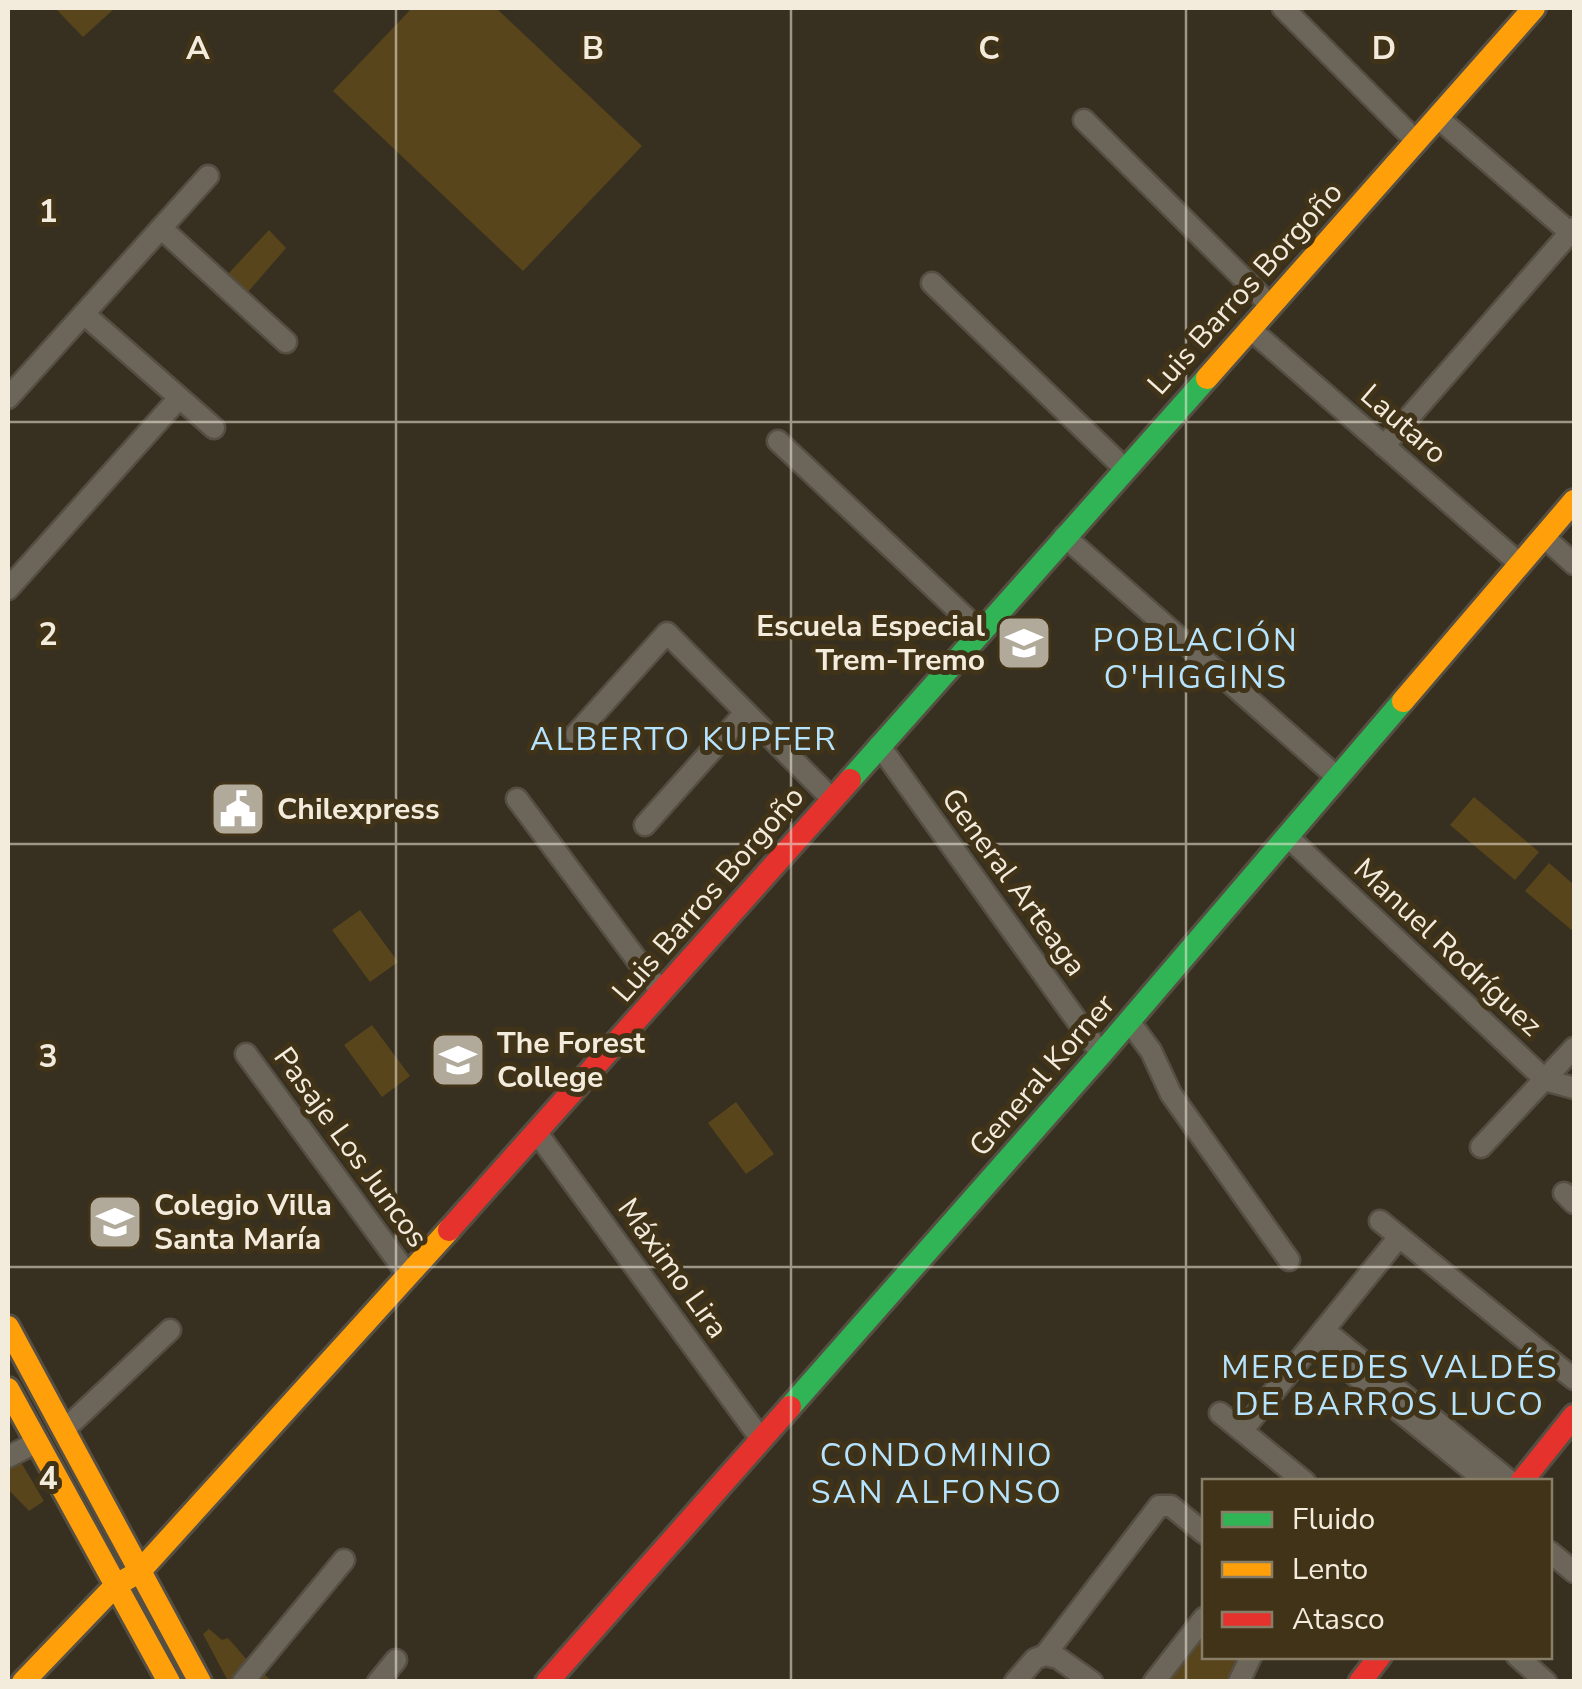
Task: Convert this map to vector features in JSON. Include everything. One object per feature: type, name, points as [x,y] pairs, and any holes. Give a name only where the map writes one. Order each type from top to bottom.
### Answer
[{"type":"street","points":[[1283,8],[1416,142]]},
{"type":"street","name":"Luis Barros Borgoño","points":[[23,1682],[116,1585],[140,1572],[537,1133],[1534,8]]},
{"type":"street","points":[[1384,446],[1573,232],[1438,117]]},
{"type":"street","points":[[1084,120],[1270,304]]},
{"type":"street","points":[[8,398],[208,176]]},
{"type":"street","points":[[161,228],[286,342]]},
{"type":"street","points":[[932,283],[1124,468]]},
{"type":"street","points":[[84,314],[214,428]]},
{"type":"street","name":"Lautaro","points":[[1249,328],[1520,564]]},
{"type":"street","points":[[8,590],[179,398]]},
{"type":"street","points":[[778,441],[980,631]]},
{"type":"street","name":"General Korner","points":[[547,1682],[1101,1054],[1574,501]]},
{"type":"street","points":[[1064,536],[1338,778]]},
{"type":"street","points":[[1544,537],[1574,564]]},
{"type":"street","points":[[576,734],[667,633],[832,799]]},
{"type":"street","points":[[645,825],[746,714]]},
{"type":"street","name":"General Arteaga","points":[[879,745],[1101,1054]]},
{"type":"street","points":[[517,798],[661,992]]},
{"type":"street","name":"Manuel Rodríguez","points":[[1287,836],[1545,1079],[1574,1088]]},
{"type":"street","points":[[1129,1021],[1151,1051],[1172,1094],[1289,1260]]},
{"type":"street","points":[[1480,1147],[1574,1048]]},
{"type":"street","name":"Pasaje Los Juncos","points":[[246,1054],[408,1275]]},
{"type":"street","name":"Máximo Lira","points":[[537,1133],[761,1439]]},
{"type":"street","points":[[1380,1222],[1574,1379]]},
{"type":"street","points":[[1242,1431],[1400,1237]]},
{"type":"street","points":[[8,1327],[200,1682]]},
{"type":"street","points":[[63,1430],[170,1330]]},
{"type":"street","points":[[1319,1336],[1484,1479]]},
{"type":"street","points":[[1319,1336],[1508,1479]]},
{"type":"street","points":[[8,1389],[169,1682]]},
{"type":"street","points":[[1220,1413],[1300,1479]]},
{"type":"street","points":[[1525,1479],[1570,1430]]},
{"type":"street","points":[[8,1457],[37,1442]]},
{"type":"street","points":[[1045,1655],[1159,1506],[1171,1506],[1202,1531]]},
{"type":"street","points":[[1552,1554],[1574,1572]]},
{"type":"street","points":[[243,1682],[344,1560]]},
{"type":"street","points":[[1154,1682],[1202,1621]]},
{"type":"street","points":[[1015,1682],[1035,1658],[1045,1655],[1058,1658],[1092,1682]]},
{"type":"street","points":[[1239,1682],[1250,1659]]},
{"type":"street","points":[[1520,1659],[1546,1682]]},
{"type":"street","points":[[378,1682],[396,1660]]},
{"type":"shaded area","points":[[55,8],[115,8],[83,37]]},
{"type":"shaded area","points":[[412,8],[496,8],[642,146],[523,271],[333,91]]},
{"type":"shaded area","points":[[269,230],[286,248],[247,293],[228,274]]},
{"type":"shaded area","points":[[1474,797],[1539,852],[1515,880],[1450,825]]},
{"type":"shaded area","points":[[1549,863],[1574,885],[1574,932],[1525,891]]},
{"type":"shaded area","points":[[360,910],[398,962],[370,982],[332,930]]},
{"type":"shaded area","points":[[372,1025],[410,1076],[382,1097],[344,1045]]},
{"type":"shaded area","points":[[736,1102],[774,1154],[746,1174],[708,1123]]},
{"type":"shaded area","points":[[19,1459],[44,1501],[29,1511],[8,1489],[8,1466]]},
{"type":"shaded area","points":[[209,1629],[222,1640],[228,1638],[272,1681],[228,1681],[203,1634]]},
{"type":"shaded area","points":[[1202,1629],[1202,1659],[1244,1659],[1233,1681],[1160,1682]]},
{"type":"traffic: fast","points":[[850,780],[1207,378]]},
{"type":"traffic: fast","points":[[790,1407],[1101,1054],[1403,701]]},
{"type":"traffic: slow","points":[[1207,378],[1534,8]]},
{"type":"traffic: slow","points":[[1403,701],[1574,501]]},
{"type":"traffic: slow","points":[[23,1682],[116,1585],[139,1572],[449,1230]]},
{"type":"traffic: slow","points":[[8,1327],[200,1682]]},
{"type":"traffic: slow","points":[[8,1389],[169,1682]]},
{"type":"traffic: jam","points":[[449,1230],[850,780]]},
{"type":"traffic: jam","points":[[547,1682],[790,1407]]},
{"type":"traffic: jam","points":[[1523,1479],[1574,1416]]},
{"type":"traffic: jam","points":[[1360,1682],[1378,1659]]},
{"type":"place","name":"Escuela Especial Trem-Tremo","points":[[1024,643]]},
{"type":"place","name":"Chilexpress","points":[[238,809]]},
{"type":"place","name":"The Forest College","points":[[458,1060]]},
{"type":"place","name":"Colegio Villa Santa María","points":[[115,1222]]},
{"type":"district","name":"POBLACIÓN O'HIGGINS","points":[[1196,658]]},
{"type":"district","name":"ALBERTO KUPFER","points":[[684,739]]},
{"type":"district","name":"MERCEDES VALDÉS DE BARROS LUCO","points":[[1390,1386]]},
{"type":"district","name":"CONDOMINIO SAN ALFONSO","points":[[937,1474]]}]
